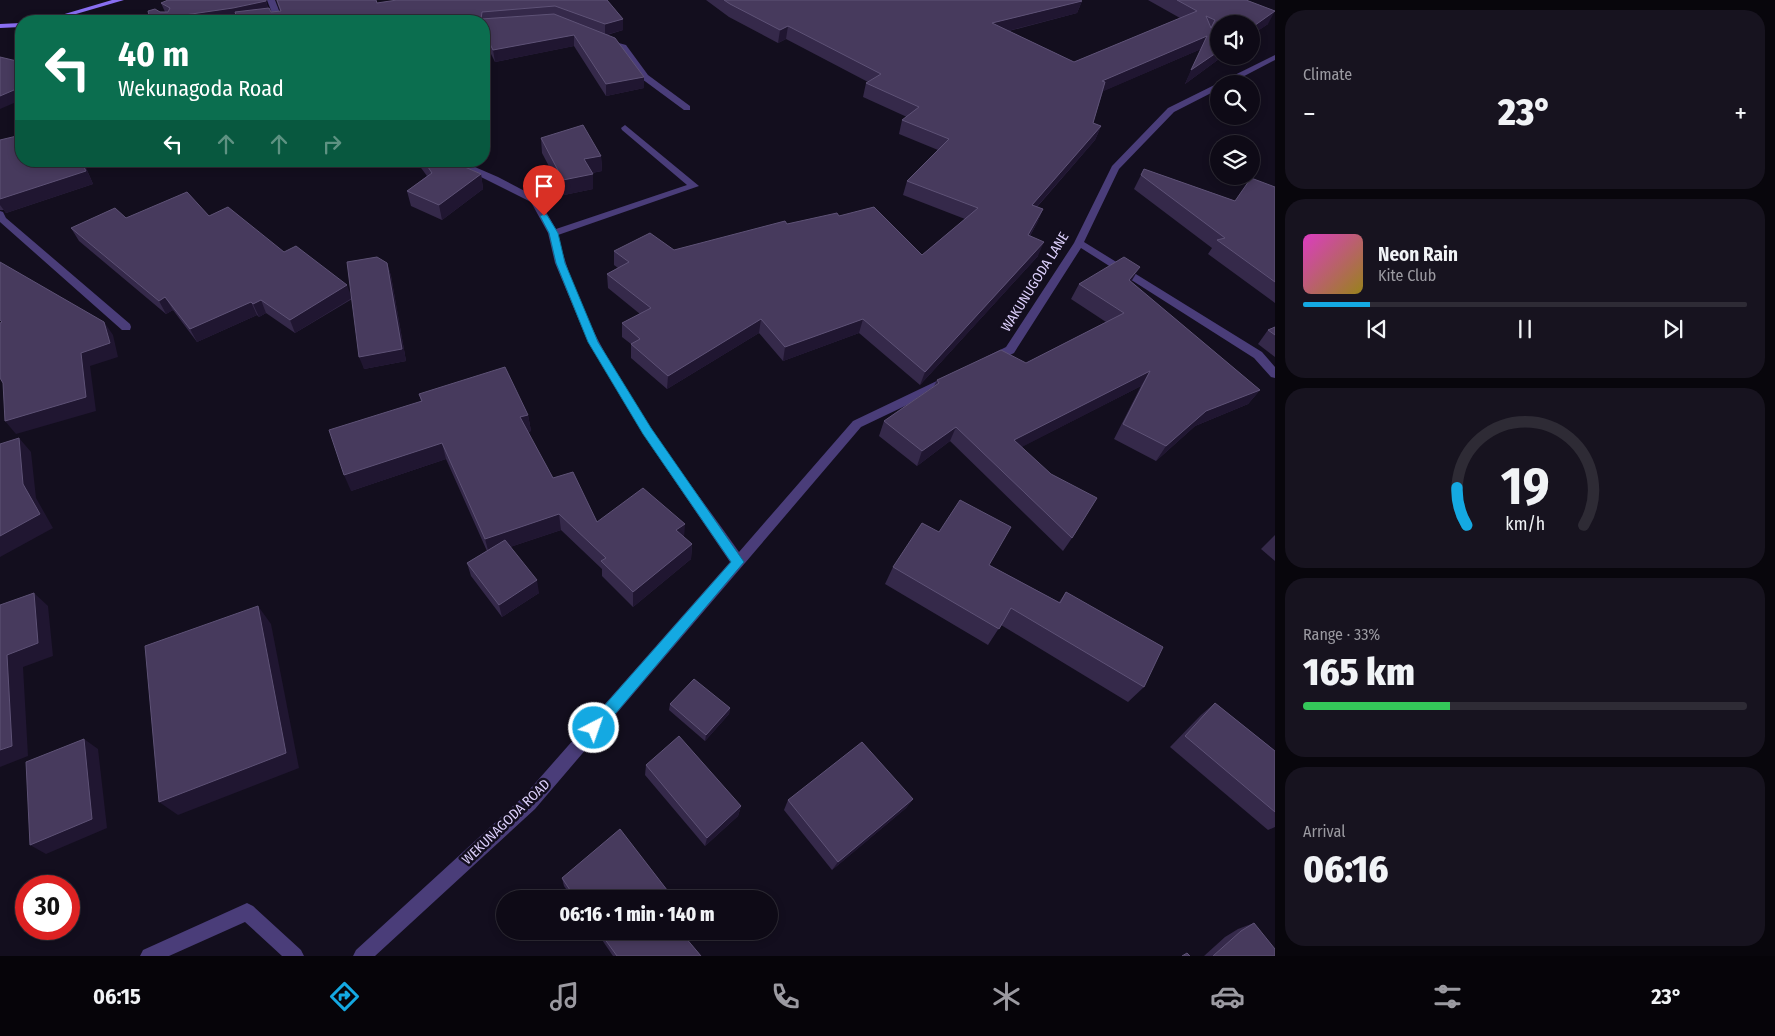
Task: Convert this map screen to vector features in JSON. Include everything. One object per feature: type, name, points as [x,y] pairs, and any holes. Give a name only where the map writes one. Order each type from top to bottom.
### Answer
[{"type":"street","points":[[64,15],[109,1],[120,0]]},
{"type":"street","points":[[271,0],[276,15]]},
{"type":"street","points":[[0,26],[15,25]]},
{"type":"street","points":[[598,38],[623,47],[645,77],[687,108]]},
{"type":"street","points":[[1240,75],[1275,57]]},
{"type":"street","name":"WAKUNUGODA LANE","points":[[976,366],[1010,350],[1079,243],[1115,168],[1171,110],[1210,90]]},
{"type":"street","points":[[553,233],[694,186],[625,128]]},
{"type":"street","points":[[467,167],[535,200],[553,233],[560,263],[593,342],[647,431],[738,562],[857,424],[959,375]]},
{"type":"street","points":[[0,214],[2,219],[126,327]]},
{"type":"street","points":[[1079,243],[1258,355],[1275,374]]},
{"type":"street","name":"WEKUNAGODA ROAD","points":[[362,956],[529,803],[738,562]]},
{"type":"street","points":[[150,956],[247,912],[295,956]]},
{"type":"building","points":[[168,0],[266,0],[233,8],[185,15],[149,15],[148,11],[155,9],[160,12],[168,12],[170,8],[161,3]]},
{"type":"building","points":[[277,0],[376,0],[377,3],[397,0],[607,0],[623,19],[605,24],[555,6],[482,12],[482,15],[236,15],[235,12],[269,8],[271,12],[281,11]]},
{"type":"building","points":[[724,0],[1080,0],[1082,1],[992,23],[1074,62],[1197,11],[1177,0],[1246,0],[1275,11],[1260,22],[1260,15],[1210,15],[1210,18],[1206,16],[1210,26],[1210,57],[1191,70],[1207,36],[1102,81],[1105,82],[1093,123],[1101,126],[1032,205],[1043,209],[1028,235],[1044,242],[925,372],[863,319],[785,347],[761,319],[668,376],[631,344],[640,339],[622,323],[651,308],[607,274],[629,262],[614,251],[650,233],[674,250],[785,221],[787,224],[837,213],[839,216],[874,207],[922,255],[978,208],[907,181],[949,139],[902,120],[919,107],[866,83],[881,74],[788,26],[780,30]]},
{"type":"building","points":[[554,14],[615,38],[644,77],[606,84],[574,35],[493,50],[490,44],[490,18]]},
{"type":"building","points":[[0,57],[15,61],[15,90],[0,96]]},
{"type":"building","points":[[583,125],[601,156],[584,159],[593,174],[563,180],[541,138]]},
{"type":"building","points":[[15,136],[15,167],[84,167],[86,171],[0,199],[0,140]]},
{"type":"building","points":[[428,167],[465,167],[481,174],[439,205],[407,191],[432,173]]},
{"type":"building","points":[[1144,169],[1235,201],[1246,185],[1260,185],[1260,181],[1275,187],[1275,282],[1217,240],[1225,238],[1141,175]]},
{"type":"building","points":[[187,192],[209,216],[228,207],[284,252],[296,246],[347,285],[290,320],[261,300],[253,304],[251,302],[190,329],[165,297],[159,301],[71,228],[115,208],[126,218]]},
{"type":"building","points":[[377,257],[387,263],[402,349],[359,357],[347,262]]},
{"type":"building","points":[[1124,257],[1140,267],[1129,280],[1260,390],[1206,411],[1166,446],[1123,424],[1150,371],[1014,440],[1051,474],[1097,498],[1072,538],[956,427],[922,451],[884,421],[939,383],[937,380],[1001,350],[1026,363],[1124,313],[1079,284]]},
{"type":"building","points":[[0,262],[104,322],[110,343],[81,353],[86,397],[5,421],[3,383],[0,378],[0,323],[2,322],[0,320]]},
{"type":"building","points":[[1275,327],[1275,335],[1268,330]]},
{"type":"building","points":[[505,367],[528,415],[520,417],[553,478],[573,472],[597,522],[643,488],[685,524],[676,530],[692,544],[633,592],[601,561],[606,558],[559,514],[485,539],[442,443],[344,475],[329,430],[422,401],[419,394]]},
{"type":"building","points":[[19,438],[23,484],[40,514],[0,536],[0,444]]},
{"type":"building","points":[[960,500],[1011,527],[989,565],[1060,603],[1066,592],[1163,647],[1144,687],[1011,608],[999,629],[893,567],[922,523],[939,532]]},
{"type":"building","points":[[505,540],[537,580],[499,605],[467,563]]},
{"type":"building","points":[[34,593],[38,643],[7,655],[12,746],[0,750],[0,605]]},
{"type":"building","points":[[258,606],[286,753],[159,802],[145,646]]},
{"type":"building","points":[[694,679],[730,708],[706,735],[670,704]]},
{"type":"building","points":[[1215,703],[1275,751],[1275,812],[1185,736]]},
{"type":"building","points":[[679,736],[741,806],[707,838],[646,765]]},
{"type":"building","points":[[84,739],[92,819],[30,845],[26,762]]},
{"type":"building","points":[[862,742],[913,799],[838,862],[788,800]]},
{"type":"building","points":[[620,829],[667,890],[570,890],[562,878]]},
{"type":"building","points":[[1254,923],[1275,949],[1275,956],[1213,956],[1241,931]]},
{"type":"building","points":[[605,940],[688,940],[701,956],[617,956]]},
{"type":"route","points":[[544,216],[553,233],[560,263],[593,342],[647,431],[738,562],[594,728]]}]
